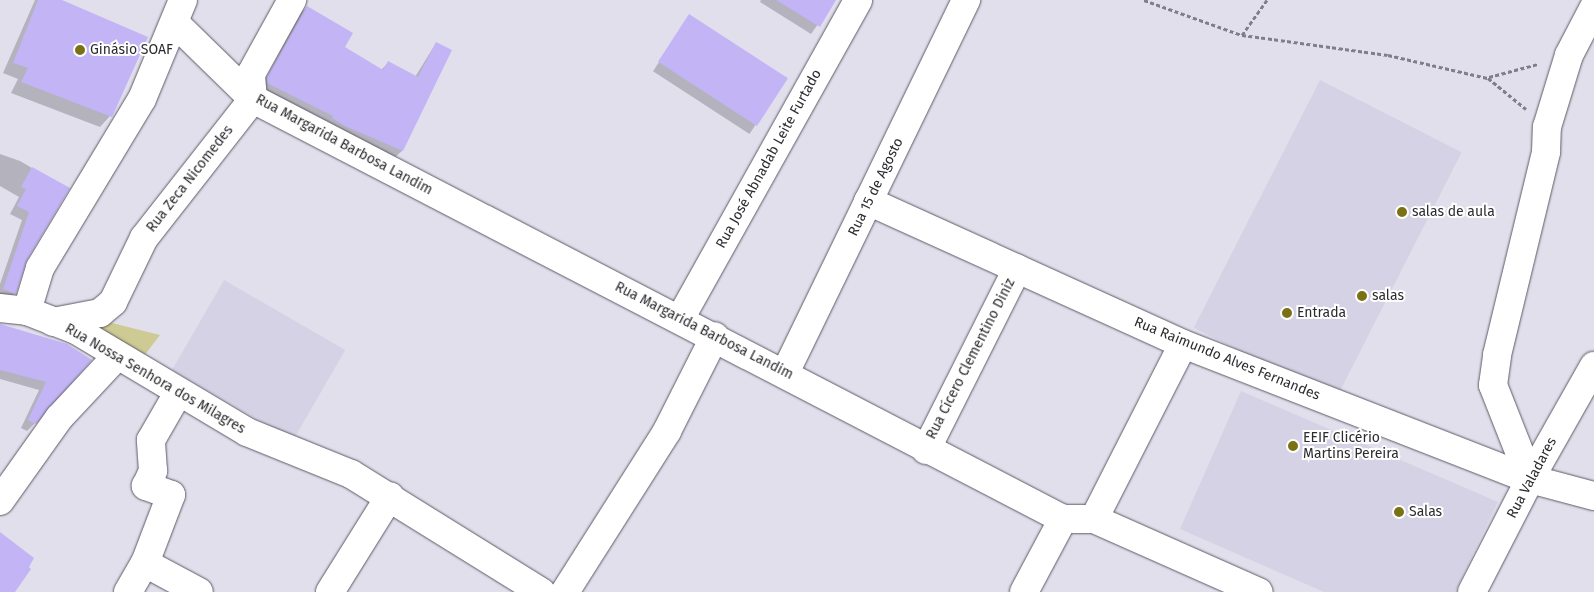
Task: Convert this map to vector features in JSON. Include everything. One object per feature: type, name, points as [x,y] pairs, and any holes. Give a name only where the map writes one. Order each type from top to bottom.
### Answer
[{"type":"street","points":[[253,98],[251,74],[292,0]]},
{"type":"street","name":"Rua José Abnadab Leite Furtado","points":[[680,319],[858,0]]},
{"type":"street","name":"Rua 15 de Agosto","points":[[785,373],[966,0]]},
{"type":"street","points":[[1530,479],[1493,385],[1497,355],[1546,152],[1547,127],[1569,55],[1594,7]]},
{"type":"street","points":[[13,309],[40,268],[142,99],[179,11]]},
{"type":"street","name":"Rua Margarida Barbosa Landim","points":[[179,11],[253,98],[785,373],[926,450],[1063,519],[1094,519],[1259,592]]},
{"type":"street","name":"Rua Zeca Nicomedes","points":[[53,322],[100,313],[113,302],[144,238],[253,98]]},
{"type":"street","name":"Rua Raimundo Alves Fernandes","points":[[868,201],[1183,344],[1530,479],[1594,496]]},
{"type":"street","name":"Rua Cícero Clementino Diniz","points":[[926,450],[1017,269]]},
{"type":"street","name":"Rua Nossa Senhora dos Milagres","points":[[13,309],[76,330],[178,393],[247,432],[351,474],[390,496],[540,592]]},
{"type":"street","points":[[566,592],[667,431],[714,336]]},
{"type":"street","points":[[1094,519],[1183,344]]},
{"type":"street","points":[[0,500],[59,418],[117,356]]},
{"type":"street","name":"Rua Valadares","points":[[1472,592],[1530,479],[1594,366]]},
{"type":"street","points":[[128,592],[145,563],[171,495],[146,486],[153,471],[151,440],[178,393]]},
{"type":"street","points":[[330,592],[390,496]]},
{"type":"street","points":[[1024,592],[1063,519]]},
{"type":"street","points":[[145,563],[199,592]]},
{"type":"path","points":[[1144,0],[1242,35],[1388,55],[1488,78],[1547,127]]},
{"type":"path","points":[[1242,35],[1267,0]]},
{"type":"path","points":[[1488,78],[1569,55]]},
{"type":"shaded area","points":[[1320,80],[1462,152],[1335,400],[1194,328]]},
{"type":"shaded area","points":[[224,280],[345,350],[293,440],[172,370]]},
{"type":"shaded area","points":[[92,318],[160,335],[141,360],[91,328]]},
{"type":"shaded area","name":"EEIF Clicério Martins Pereira","points":[[1241,391],[1498,502],[1455,592],[1324,592],[1180,529]]},
{"type":"building","name":"Ginásio SOAF","points":[[38,0],[62,0],[148,37],[112,117],[21,82],[28,68],[13,63]]},
{"type":"building","points":[[776,0],[836,0],[820,27]]},
{"type":"building","points":[[307,6],[353,33],[345,47],[383,70],[388,61],[418,77],[436,42],[452,50],[403,151],[345,126],[332,118],[333,116],[267,83],[267,77]]},
{"type":"building","points":[[689,14],[788,78],[757,126],[658,62]]},
{"type":"building","points":[[32,167],[70,188],[27,260],[16,294],[3,289],[29,212],[17,206],[26,189],[21,187]]},
{"type":"building","points":[[0,324],[67,344],[92,360],[36,424],[28,420],[46,382],[0,370]]},
{"type":"building","points":[[0,532],[34,558],[29,567],[31,569],[15,592],[0,592]]},
{"type":"place","name":"Ginásio SOAF","points":[[80,50]]},
{"type":"place","name":"salas de aula","points":[[1402,212]]},
{"type":"place","name":"salas","points":[[1362,296]]},
{"type":"place","name":"Entrada","points":[[1287,313]]},
{"type":"place","name":"EEIF Clicério Martins Pereira","points":[[1293,446]]},
{"type":"place","name":"Salas","points":[[1399,512]]}]
